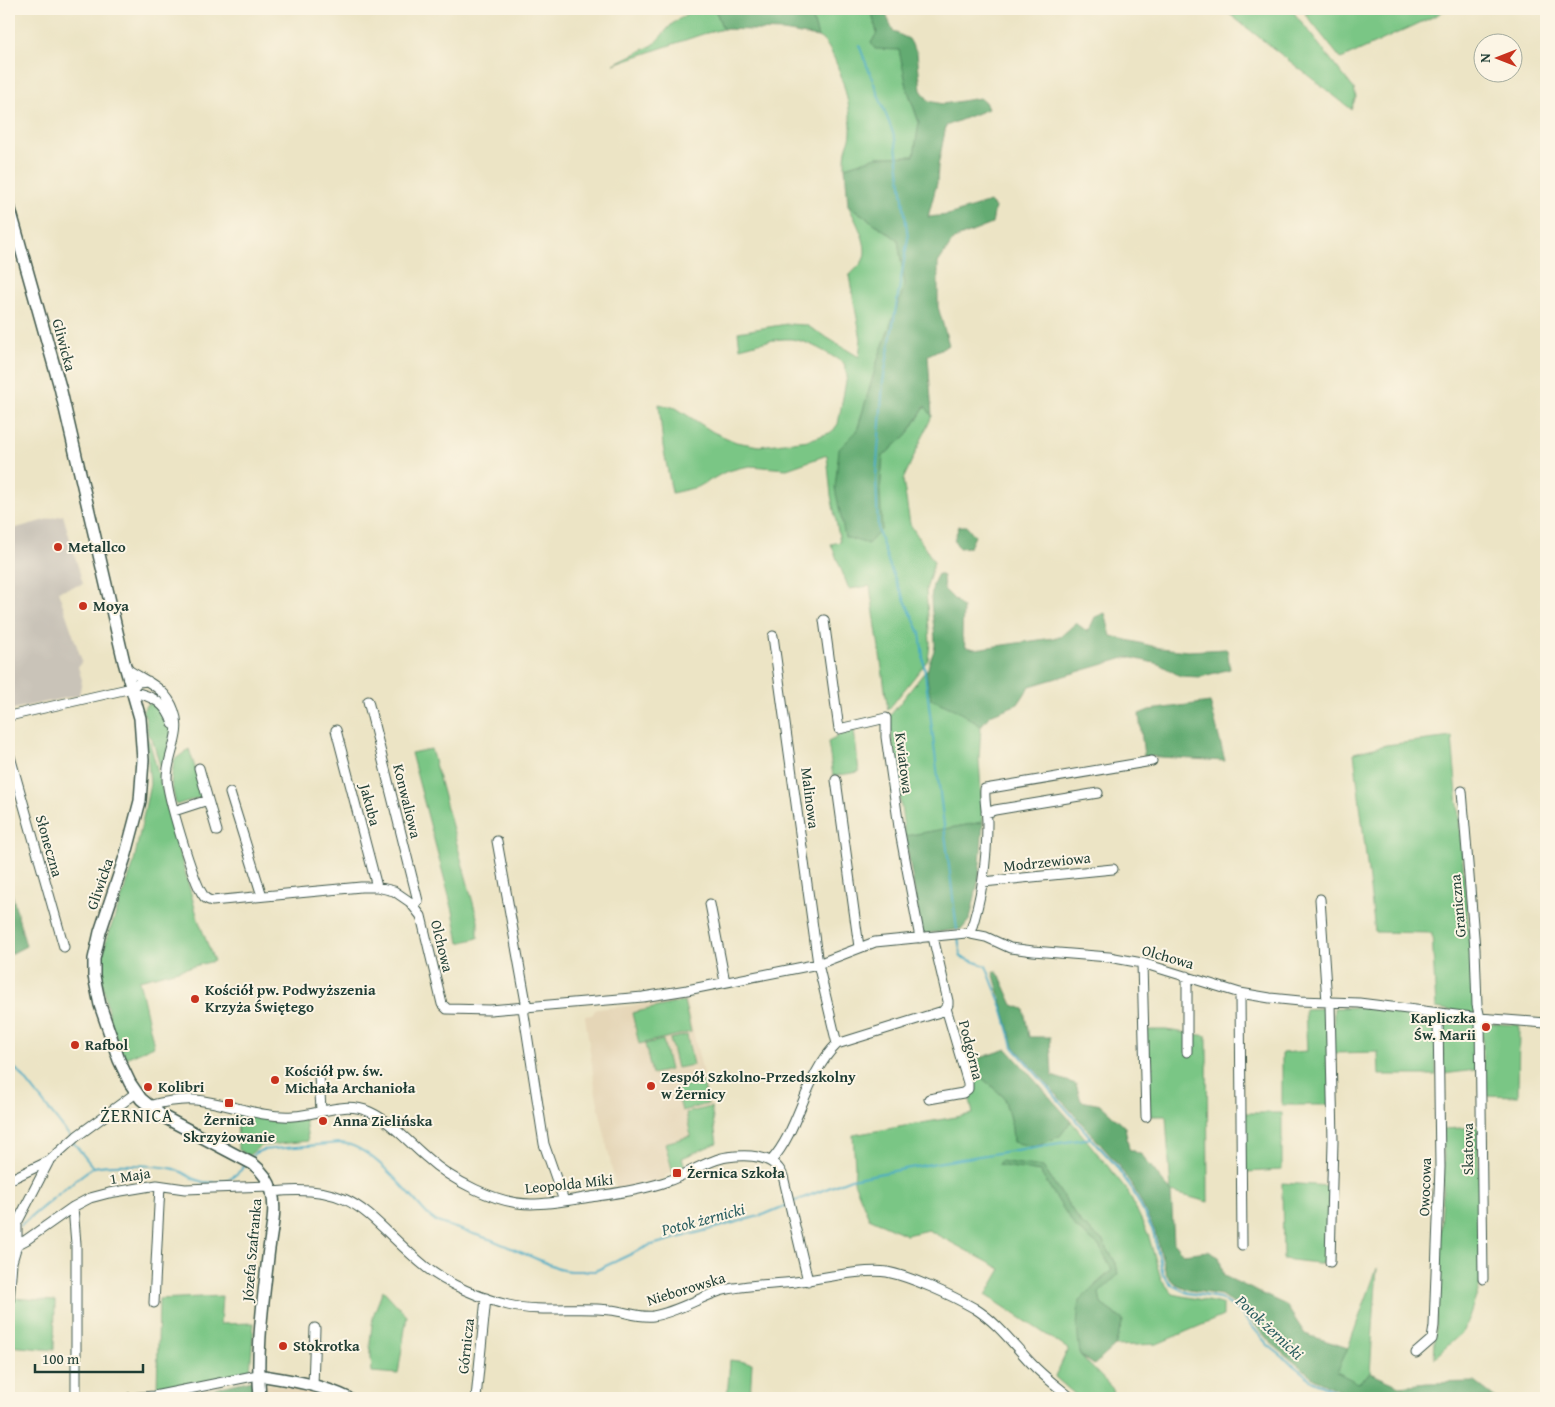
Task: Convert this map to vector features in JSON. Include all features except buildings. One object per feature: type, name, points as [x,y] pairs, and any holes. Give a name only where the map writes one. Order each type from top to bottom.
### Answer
[{"type":"street","name":"Gliwicka","points":[[9,206],[60,387],[84,494],[92,557],[109,622],[126,666],[139,713],[143,760],[140,801],[126,854],[98,940],[94,968],[103,1016],[119,1060],[136,1093],[148,1106]]},
{"type":"street","name":"Kwiatowa","points":[[824,620],[839,729],[886,718],[886,737],[920,938]]},
{"type":"street","name":"Malinowa","points":[[773,636],[818,964]]},
{"type":"street","name":"Olchowa","points":[[126,666],[163,692],[172,705],[177,722],[176,737],[167,778],[174,811],[197,882],[206,899],[212,901],[361,887],[377,887],[394,891],[415,906],[424,927],[444,1008],[451,1010],[479,1011],[525,1008],[643,997],[818,964],[875,942],[962,934],[986,937],[1010,948],[1109,957],[1142,963],[1240,993],[1270,998],[1360,1003],[1438,1014],[1546,1023]]},
{"type":"street","points":[[133,690],[138,682],[148,681]]},
{"type":"street","points":[[9,716],[133,690],[157,700],[168,712],[176,737]]},
{"type":"street","points":[[139,713],[146,702],[157,700]]},
{"type":"street","name":"Konwaliowa","points":[[368,701],[418,901],[415,906]]},
{"type":"street","name":"Jakuba","points":[[336,730],[377,887]]},
{"type":"street","name":"Słoneczna","points":[[9,753],[64,947]]},
{"type":"street","points":[[962,934],[980,903],[983,882],[986,813],[985,789],[1152,761]]},
{"type":"street","points":[[198,768],[217,832]]},
{"type":"street","points":[[836,780],[859,947]]},
{"type":"street","name":"Graniczna","points":[[1462,791],[1475,949],[1477,1005],[1480,1018]]},
{"type":"street","points":[[230,793],[262,896]]},
{"type":"street","points":[[986,813],[1098,793]]},
{"type":"street","points":[[174,811],[208,800]]},
{"type":"street","points":[[497,841],[525,1008],[544,1144],[564,1201]]},
{"type":"street","name":"Modrzewiowa","points":[[983,882],[1113,869]]},
{"type":"street","points":[[1320,899],[1329,1002],[1333,1141],[1330,1262]]},
{"type":"street","points":[[710,904],[725,982]]},
{"type":"street","name":"Podgórna","points":[[929,1099],[963,1093],[968,1089],[968,1083],[946,1008],[948,1001],[933,937]]},
{"type":"street","points":[[1142,963],[1146,1117]]},
{"type":"street","points":[[808,1281],[781,1171],[771,1161],[786,1139],[822,1062],[837,1044],[818,964]]},
{"type":"street","points":[[1187,976],[1187,1052]]},
{"type":"street","points":[[1240,993],[1242,1246]]},
{"type":"street","name":"Podgórna","points":[[837,1044],[943,1011],[946,1008]]},
{"type":"street","name":"Owocowa","points":[[1416,1354],[1432,1339],[1434,1326],[1440,1167],[1438,1014]]},
{"type":"street","name":"Skatowa","points":[[1480,1018],[1483,1279]]},
{"type":"street","points":[[319,1074],[321,1111]]},
{"type":"street","points":[[9,1180],[49,1161],[73,1140],[136,1093]]},
{"type":"street","name":"Leopolda Miki","points":[[148,1106],[164,1102],[194,1100],[278,1117],[300,1116],[351,1106],[372,1113],[391,1126],[426,1158],[467,1185],[487,1194],[520,1204],[564,1201],[656,1185],[726,1157],[756,1157],[771,1161]]},
{"type":"street","name":"Józefa Szafranka","points":[[148,1106],[177,1124],[248,1161],[264,1174],[271,1189],[273,1216],[263,1306],[258,1375],[260,1398]]},
{"type":"street","points":[[9,1303],[14,1243],[18,1223],[49,1161]]},
{"type":"street","points":[[154,1303],[160,1186]]},
{"type":"street","name":"1 Maja","points":[[14,1243],[90,1198],[110,1193],[160,1186],[185,1189],[271,1189]]},
{"type":"street","name":"Nieborowska","points":[[271,1189],[319,1192],[354,1202],[374,1218],[431,1272],[486,1298],[524,1308],[610,1310],[650,1316],[664,1313],[724,1290],[808,1281],[862,1272],[881,1271],[897,1275],[971,1307],[991,1320],[1038,1370],[1071,1398]]},
{"type":"street","points":[[73,1207],[76,1244],[76,1398]]},
{"type":"street","name":"Górnicza","points":[[476,1398],[486,1298]]},
{"type":"street","points":[[313,1386],[314,1328]]},
{"type":"street","points":[[129,1398],[154,1396],[258,1375],[325,1389],[348,1398]]},
{"type":"shaded area","points":[[63,515],[83,584],[58,591],[82,661],[78,667],[82,680],[79,695],[9,710],[9,530]]},
{"type":"shaded area","name":"Zespół Szkolno-Przedszkolny w Żernicy","points":[[681,997],[686,1001],[711,1107],[686,1113],[691,1136],[665,1143],[672,1172],[666,1175],[664,1179],[650,1183],[646,1181],[641,1182],[641,1184],[616,1189],[596,1094],[585,1016],[592,1015],[596,1009],[639,1005]]},
{"type":"shaded area","points":[[262,1383],[326,1394],[336,1398],[263,1398]]},
{"type":"green space","points":[[688,9],[715,9],[723,29],[614,64],[653,45],[673,23],[690,12]]},
{"type":"green space","points":[[715,9],[818,9],[813,20],[818,37],[783,31],[723,29]]},
{"type":"green space","points":[[818,9],[871,9],[877,33],[871,43],[899,50],[908,91],[919,123],[914,156],[877,157],[845,167],[846,151],[851,135],[849,111],[837,66],[825,43],[818,37],[813,20]]},
{"type":"green space","points":[[871,9],[885,9],[894,32],[909,39],[917,53],[921,90],[929,101],[943,104],[980,98],[985,102],[988,109],[946,126],[938,166],[937,183],[928,217],[948,215],[990,202],[995,207],[992,224],[954,239],[938,263],[938,307],[949,345],[928,355],[932,416],[925,406],[907,435],[883,456],[880,491],[882,529],[868,544],[845,537],[835,488],[839,449],[857,431],[879,356],[905,285],[898,240],[848,205],[845,167],[877,157],[914,156],[919,122],[908,91],[899,50],[875,49],[871,43],[877,33]]},
{"type":"green space","points":[[1223,9],[1291,9],[1354,89],[1356,97],[1351,109]]},
{"type":"green space","points":[[1317,9],[1446,9],[1437,15],[1341,59],[1305,14]]},
{"type":"green space","points":[[848,205],[898,240],[905,285],[879,356],[857,431],[839,449],[880,491],[883,456],[907,435],[926,406],[932,416],[903,480],[910,524],[934,562],[926,590],[930,643],[928,660],[888,710],[870,586],[849,589],[831,544],[840,542],[831,495],[827,455],[787,469],[750,466],[739,468],[725,472],[698,487],[672,493],[663,446],[659,404],[676,408],[713,432],[736,442],[759,446],[809,440],[832,432],[838,424],[847,376],[844,363],[812,345],[798,340],[772,340],[740,348],[738,332],[787,324],[806,325],[859,357],[861,339],[849,276],[862,262],[865,256],[865,249],[861,233]]},
{"type":"green space","points":[[959,526],[967,526],[975,536],[970,547],[959,548],[954,540]]},
{"type":"green space","points":[[938,574],[943,576],[944,589],[963,608],[962,637],[966,647],[975,649],[1060,637],[1076,623],[1088,632],[1095,617],[1105,613],[1111,636],[1160,648],[1188,651],[1227,649],[1230,669],[1200,677],[1180,676],[1159,664],[1128,657],[1030,686],[1018,704],[990,715],[981,726],[956,710],[931,699],[927,671],[935,646],[931,600],[934,582]]},
{"type":"green space","points":[[927,669],[931,699],[956,710],[981,726],[979,759],[983,822],[905,836],[889,717]]},
{"type":"green space","points":[[1210,702],[1225,761],[1144,756],[1139,714],[1149,710]]},
{"type":"green space","points":[[147,704],[157,704],[169,719],[172,731],[163,777],[152,738],[148,735],[145,715],[142,712]]},
{"type":"green space","points":[[854,730],[859,772],[833,776],[828,742],[836,738],[836,736]]},
{"type":"green space","points":[[1452,737],[1476,1015],[1436,1008],[1432,933],[1375,932],[1354,753],[1386,745]]},
{"type":"green space","points":[[146,738],[149,740],[198,919],[214,961],[139,980],[154,1046],[123,1059],[109,1017],[100,969],[106,941],[133,866],[150,784]]},
{"type":"green space","points":[[189,749],[204,796],[176,805],[171,782],[174,760]]},
{"type":"green space","points":[[431,749],[478,921],[478,938],[459,943],[453,911],[411,753]]},
{"type":"green space","points":[[983,822],[979,878],[970,919],[962,929],[922,934],[905,836]]},
{"type":"green space","points":[[9,883],[26,946],[9,955]]},
{"type":"green space","points":[[995,970],[1000,976],[1013,1005],[1024,1009],[1029,1037],[1050,1037],[1052,1076],[1076,1084],[1081,1101],[1101,1105],[1125,1127],[1129,1149],[1142,1155],[1171,1192],[1174,1243],[1183,1254],[1208,1251],[1219,1257],[1224,1276],[1286,1305],[1305,1334],[1348,1348],[1337,1372],[1358,1383],[1370,1373],[1400,1386],[1427,1383],[1475,1382],[1496,1398],[1356,1398],[1315,1379],[1271,1343],[1241,1309],[1221,1295],[1189,1290],[1174,1283],[1166,1274],[1155,1231],[1134,1188],[1115,1161],[1014,1046],[993,972]]},
{"type":"green space","points":[[684,1001],[691,1032],[639,1044],[632,1013]]},
{"type":"green space","points":[[1359,1007],[1433,1017],[1436,1023],[1436,1075],[1379,1075],[1378,1052],[1333,1053],[1334,1008]]},
{"type":"green space","points":[[1327,1008],[1333,1105],[1282,1105],[1282,1053],[1307,1051],[1305,1009]]},
{"type":"green space","points":[[1443,1019],[1477,1022],[1476,1070],[1443,1074]]},
{"type":"green space","points":[[1482,1023],[1519,1025],[1518,1096],[1483,1095]]},
{"type":"green space","points":[[1146,1030],[1166,1030],[1207,1036],[1208,1202],[1171,1192],[1166,1116],[1148,1116]]},
{"type":"green space","points":[[687,1035],[693,1065],[677,1068],[670,1039]]},
{"type":"green space","points":[[663,1040],[670,1070],[652,1074],[645,1044]]},
{"type":"green space","points":[[1007,1049],[1071,1121],[1060,1136],[1035,1147],[1013,1142],[1012,1127],[1004,1097],[965,1063]]},
{"type":"green space","points":[[965,1063],[1004,1097],[1012,1127],[1013,1142],[1060,1136],[1071,1121],[1127,1190],[1148,1234],[1161,1279],[1173,1294],[1223,1305],[1223,1316],[1157,1344],[1115,1346],[1123,1320],[1101,1304],[1099,1292],[1118,1275],[1116,1263],[1102,1240],[1081,1223],[1043,1167],[999,1165],[1040,1172],[1075,1227],[1099,1246],[1112,1270],[1095,1285],[1080,1355],[1114,1390],[1108,1398],[1079,1398],[1055,1377],[1068,1349],[986,1295],[1001,1269],[928,1230],[906,1235],[869,1218],[854,1182],[853,1135],[973,1114],[969,1095],[974,1088]]},
{"type":"green space","points":[[703,1082],[708,1104],[682,1111],[676,1088]]},
{"type":"green space","points":[[711,1107],[717,1143],[682,1158],[686,1169],[673,1173],[665,1143],[691,1136],[686,1113]]},
{"type":"green space","points":[[237,1113],[272,1121],[305,1119],[308,1141],[260,1146],[248,1156],[238,1149]]},
{"type":"green space","points":[[1243,1113],[1282,1113],[1282,1170],[1245,1172]]},
{"type":"green space","points":[[1478,1127],[1481,1283],[1464,1331],[1434,1358],[1444,1172],[1443,1129]]},
{"type":"green space","points":[[1000,1161],[1043,1167],[1081,1223],[1102,1240],[1116,1263],[1118,1275],[1099,1293],[1101,1304],[1123,1320],[1115,1346],[1094,1365],[1080,1355],[1077,1327],[1079,1301],[1112,1270],[1099,1246],[1075,1227],[1040,1172],[998,1165]]},
{"type":"green space","points":[[1282,1183],[1330,1186],[1326,1264],[1283,1259]]},
{"type":"green space","points":[[1377,1268],[1370,1373],[1358,1384],[1336,1372],[1348,1348]]},
{"type":"green space","points":[[383,1290],[407,1316],[398,1374],[372,1372],[370,1342],[373,1316]]},
{"type":"green space","points":[[222,1296],[220,1324],[254,1323],[250,1372],[157,1392],[159,1299]]},
{"type":"green space","points":[[13,1298],[55,1301],[54,1350],[9,1346]]},
{"type":"green space","points":[[730,1360],[752,1363],[750,1398],[727,1398]]},
{"type":"green space","points":[[252,1380],[254,1398],[176,1397]]},
{"type":"waterway","points":[[859,45],[895,138],[908,238],[883,382],[876,477],[878,530],[891,570],[920,633],[957,930]]},
{"type":"waterway","points":[[958,937],[961,957],[986,966],[1003,1010],[1013,1047],[1091,1138]]},
{"type":"waterway","points":[[9,1063],[21,1074],[71,1138]]},
{"type":"waterway","name":"Potok żernicki","points":[[793,1202],[851,1179],[1091,1138],[1113,1162],[1132,1189],[1153,1231],[1163,1275],[1172,1285],[1188,1293],[1220,1298],[1239,1311],[1268,1345],[1313,1381],[1351,1398]]},
{"type":"waterway","points":[[73,1142],[92,1166]]},
{"type":"waterway","name":"Potok żernicki","points":[[251,1158],[262,1150],[340,1143],[352,1146],[376,1161],[437,1222],[492,1240],[563,1270],[571,1271],[595,1271],[648,1246],[763,1215],[787,1205]]},
{"type":"waterway","name":"Potok żernicki","points":[[20,1226],[94,1167],[132,1165],[170,1168],[194,1179],[215,1182],[229,1179],[245,1165]]},
{"type":"place","name":"Metallco","points":[[58,547]]},
{"type":"place","name":"Moya","points":[[83,606]]},
{"type":"place","name":"Kościół pw. Podwyższenia Krzyża Świętego","points":[[195,999]]},
{"type":"place","name":"Kapliczka Św. Marii","points":[[1486,1027]]},
{"type":"place","name":"Rafbol","points":[[75,1045]]},
{"type":"place","name":"Kościół pw. św. Michała Archanioła","points":[[275,1080]]},
{"type":"place","name":"Zespół Szkolno-Przedszkolny w Żernicy","points":[[651,1086]]},
{"type":"place","name":"Kolibri","points":[[148,1087]]},
{"type":"place","name":"Żernica Skrzyżowanie","points":[[229,1103]]},
{"type":"place","name":"Anna Zielińska","points":[[323,1121]]},
{"type":"place","name":"Żernica Szkoła","points":[[677,1173]]},
{"type":"place","name":"Stokrotka","points":[[283,1346]]},
{"type":"district","name":"ŻERNICA","points":[[137,1116]]}]
